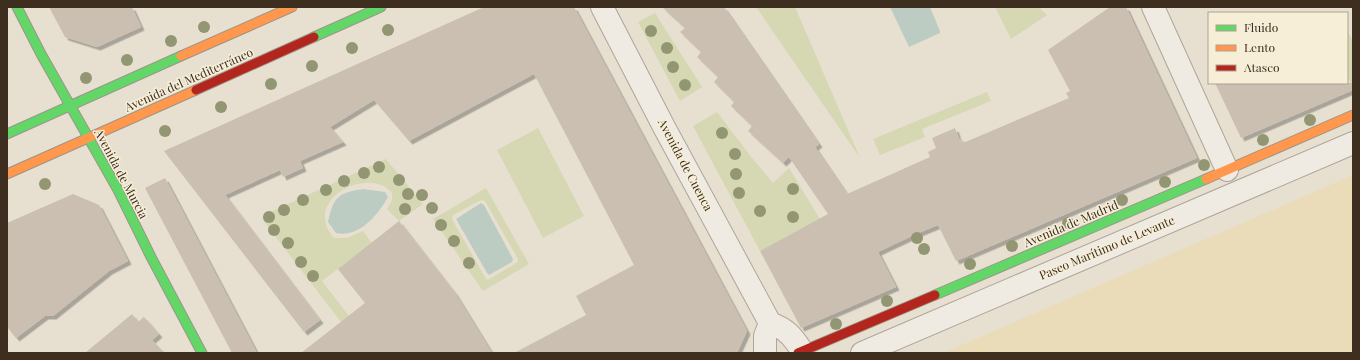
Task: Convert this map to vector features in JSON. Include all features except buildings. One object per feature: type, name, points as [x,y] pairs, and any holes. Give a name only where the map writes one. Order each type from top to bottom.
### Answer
[{"type":"street","name":"Avenida de Murcia","points":[[17,7],[70,106],[118,190],[151,257],[202,353]]},
{"type":"street","name":"Avenida del Mediterráneo","points":[[7,134],[292,7]]},
{"type":"street","name":"Avenida del Mediterráneo","points":[[7,174],[381,7]]},
{"type":"street","name":"Avenida de Cuenca","points":[[602,7],[668,134],[770,323]]},
{"type":"street","points":[[1153,7],[1228,170]]},
{"type":"street","name":"Avenida de Madrid","points":[[800,352],[1228,170],[1353,115]]},
{"type":"street","name":"Paseo Marítimo de Levante","points":[[862,353],[1353,143]]},
{"type":"street","points":[[765,353],[765,336],[770,323],[781,327],[794,338],[800,352]]},
{"type":"green space","points":[[756,7],[795,7],[860,158]]},
{"type":"green space","points":[[995,7],[1039,7],[1047,15],[1011,39]]},
{"type":"green space","points":[[655,13],[702,87],[680,101],[638,22]]},
{"type":"green space","points":[[1348,32],[1353,41],[1353,90],[1348,78]]},
{"type":"green space","points":[[987,92],[991,101],[922,129],[925,137],[880,155],[873,139]]},
{"type":"green space","points":[[717,112],[773,183],[789,168],[820,219],[760,251],[693,126]]},
{"type":"green space","points":[[538,128],[584,216],[543,238],[497,150]]},
{"type":"green space","points":[[386,159],[423,204],[399,221],[387,209],[392,200],[392,193],[382,185],[369,183],[355,185],[342,190],[332,199],[326,211],[326,224],[334,238],[347,238],[363,231],[372,243],[322,281],[349,316],[341,322],[262,219],[264,215]]},
{"type":"green space","points":[[486,188],[529,264],[483,291],[433,219]],"holes":[[[481,200],[485,201],[518,259],[518,262],[488,280],[486,279],[452,219],[453,215]]]},
{"type":"sand","points":[[1353,175],[1353,353],[943,353]]},
{"type":"shaded area","points":[[890,7],[930,7],[940,33],[909,47]]},
{"type":"shaded area","points":[[363,189],[385,192],[388,197],[373,218],[360,229],[344,234],[336,233],[328,222],[335,202],[347,192]]},
{"type":"shaded area","points":[[481,203],[484,205],[513,259],[512,262],[489,275],[456,219]]},
{"type":"traffic: fast","points":[[17,7],[41,54],[118,190],[151,257],[202,353]]},
{"type":"traffic: fast","points":[[314,37],[381,7]]},
{"type":"traffic: fast","points":[[7,134],[181,56]]},
{"type":"traffic: fast","points":[[935,295],[1206,179]]},
{"type":"traffic: slow","points":[[181,56],[292,7]]},
{"type":"traffic: slow","points":[[7,174],[196,90]]},
{"type":"traffic: slow","points":[[1206,179],[1353,115]]},
{"type":"traffic: jam","points":[[196,90],[314,37]]},
{"type":"traffic: jam","points":[[798,353],[935,295]]}]
